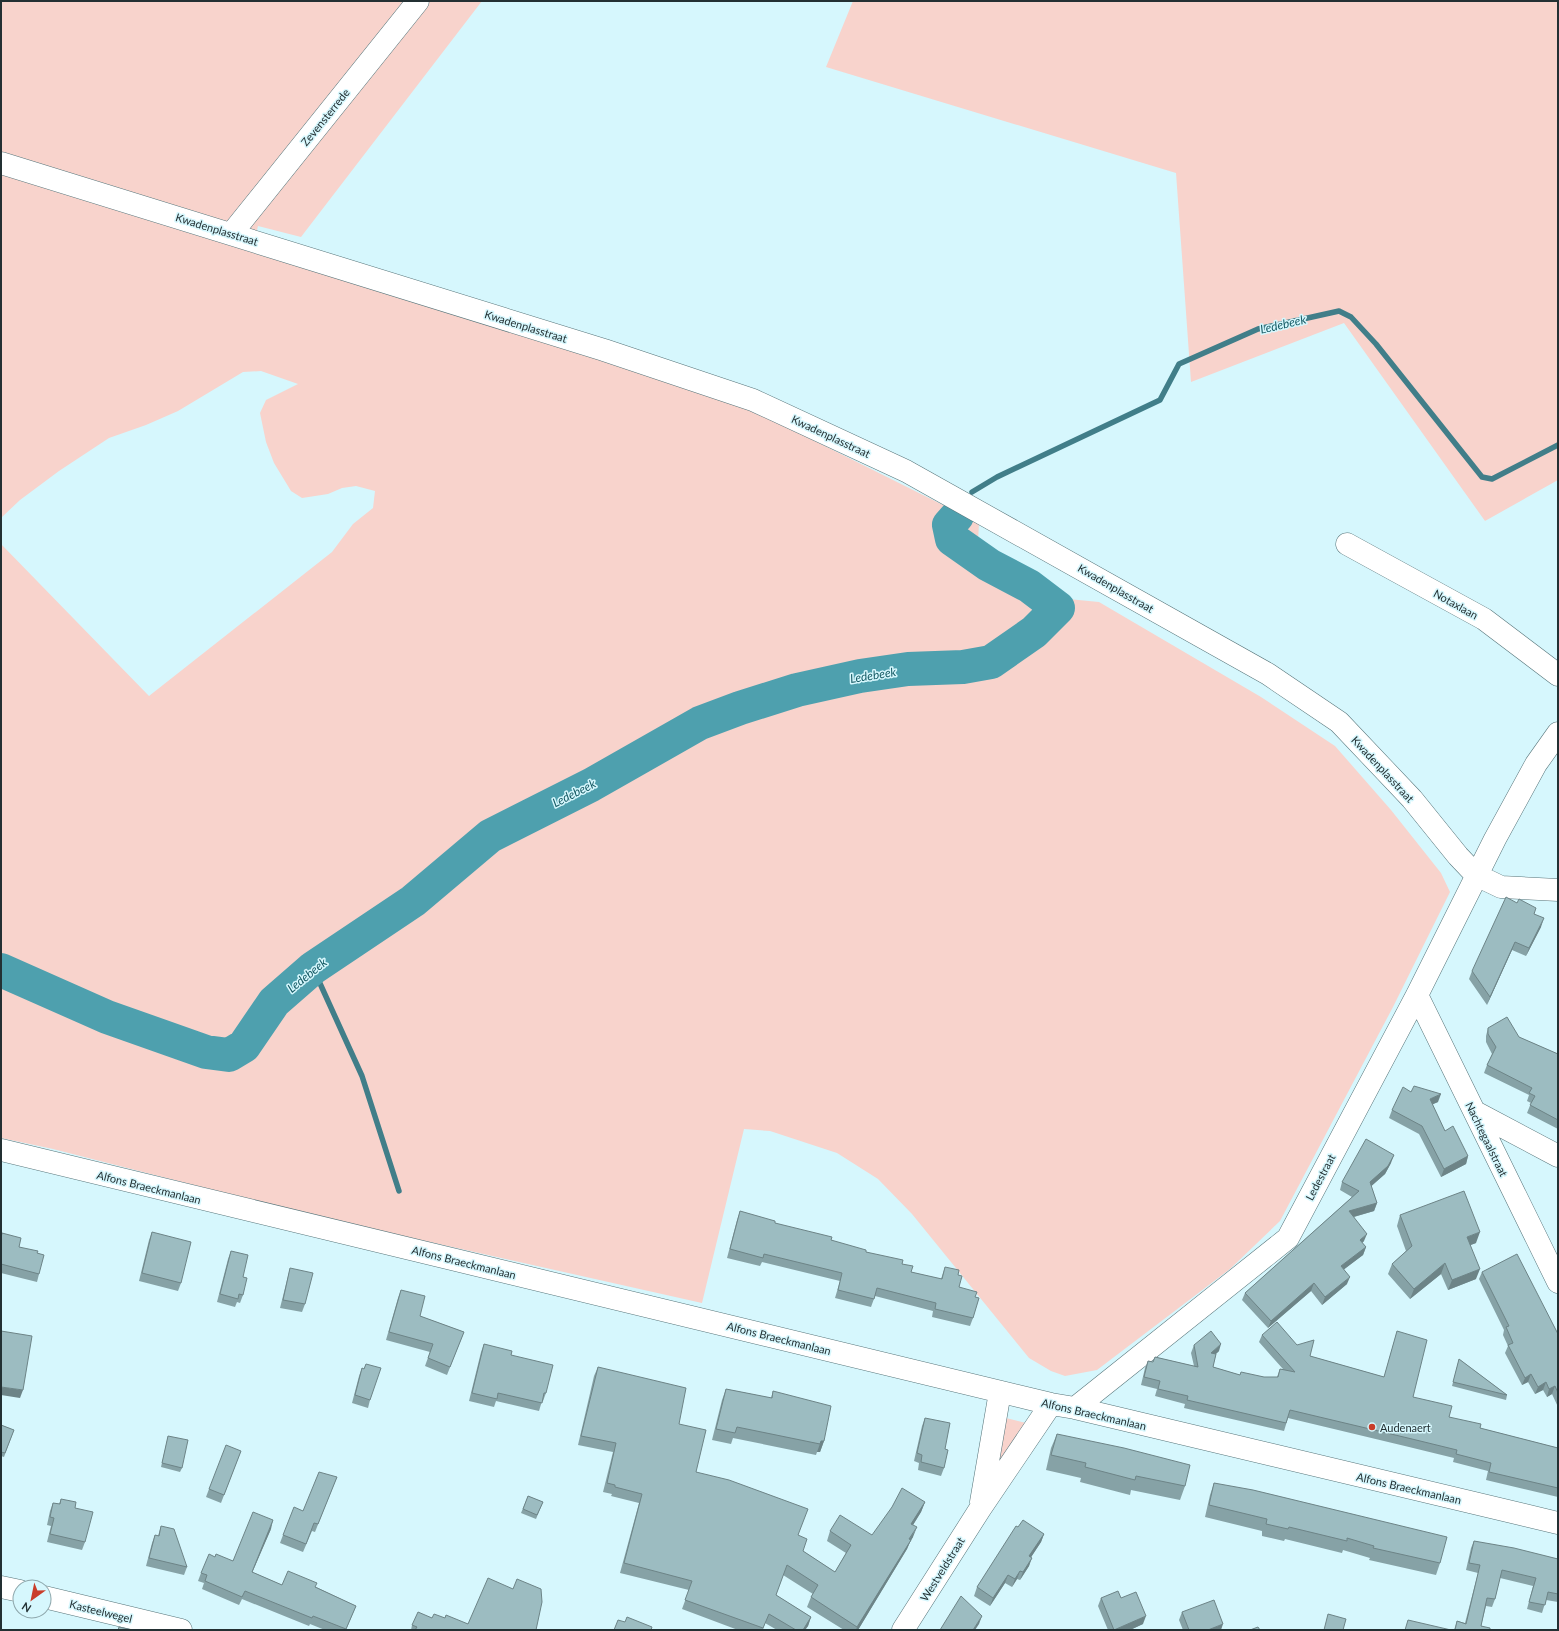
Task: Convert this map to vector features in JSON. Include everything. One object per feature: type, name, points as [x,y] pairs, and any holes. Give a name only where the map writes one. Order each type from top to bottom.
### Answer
[{"type":"street","name":"Zevensterrede","points":[[232,233],[418,1]]},
{"type":"street","name":"Kwadenplasstraat","points":[[1,163],[232,233],[604,350],[753,400],[906,471],[1268,674],[1339,722],[1412,799],[1458,856],[1476,874],[1501,887],[1558,890]]},
{"type":"street","name":"Notaxlaan","points":[[1347,544],[1484,619],[1558,675]]},
{"type":"street","points":[[1476,874],[1536,764],[1558,733]]},
{"type":"street","name":"Ledestraat","points":[[1075,1408],[1288,1238],[1417,995],[1476,874]]},
{"type":"street","name":"Nachtegaalstraat","points":[[1417,995],[1558,1282]]},
{"type":"street","points":[[1475,1112],[1558,1156]]},
{"type":"street","name":"Alfons Braeckmanlaan","points":[[1,1150],[1000,1392],[1075,1408],[1208,1441],[1558,1523]]},
{"type":"street","name":"Westveldstraat","points":[[980,1509],[1000,1392]]},
{"type":"street","name":"Westveldstraat","points":[[903,1630],[980,1509],[1051,1404]]},
{"type":"street","points":[[1,1587],[12,1589]]},
{"type":"street","name":"Kasteelwegel","points":[[52,1599],[181,1630]]},
{"type":"shaded area","points":[[1,1],[482,1],[301,237],[258,226],[252,251],[547,340],[751,409],[979,523],[978,542],[1005,563],[1039,585],[1068,599],[1099,602],[1261,697],[1335,746],[1391,810],[1441,873],[1450,892],[1393,1007],[1280,1221],[1230,1269],[1097,1370],[1065,1376],[1051,1371],[1029,1358],[912,1214],[878,1179],[837,1153],[770,1131],[744,1129],[702,1303],[323,1218],[53,1149],[1,1138],[1,544],[149,696],[332,552],[353,524],[373,508],[375,491],[356,486],[342,488],[328,494],[302,498],[291,491],[274,463],[266,442],[260,413],[266,400],[298,384],[261,371],[243,372],[178,411],[146,425],[109,438],[59,471],[20,500],[1,518]]},
{"type":"shaded area","points":[[853,1],[1558,1],[1558,480],[1485,521],[1344,323],[1191,382],[1176,173],[826,67]]},
{"type":"shaded area","points":[[1006,1418],[1026,1423],[1027,1426],[990,1473]]},
{"type":"building","points":[[1506,897],[1517,903],[1519,899],[1536,908],[1534,914],[1544,918],[1529,948],[1515,942],[1490,997],[1472,971]]},
{"type":"building","points":[[1507,1017],[1519,1037],[1558,1054],[1558,1120],[1530,1105],[1535,1096],[1529,1093],[1532,1088],[1487,1065],[1496,1047],[1488,1034],[1488,1028]]},
{"type":"building","points":[[1414,1086],[1441,1094],[1430,1099],[1445,1131],[1453,1126],[1468,1156],[1444,1169],[1422,1126],[1392,1110],[1403,1087],[1411,1092]]},
{"type":"building","points":[[1366,1139],[1394,1155],[1388,1166],[1370,1182],[1377,1203],[1349,1211],[1367,1234],[1360,1240],[1366,1247],[1341,1266],[1350,1277],[1325,1297],[1314,1283],[1271,1321],[1245,1293],[1359,1191],[1342,1182]]},
{"type":"building","points":[[1464,1191],[1480,1232],[1467,1237],[1480,1269],[1452,1280],[1445,1263],[1414,1289],[1392,1264],[1412,1246],[1400,1215]]},
{"type":"building","points":[[740,1211],[775,1221],[775,1223],[832,1237],[831,1240],[866,1250],[866,1252],[903,1260],[902,1264],[913,1266],[911,1272],[942,1279],[945,1267],[959,1270],[958,1275],[962,1276],[959,1287],[977,1292],[975,1297],[979,1298],[973,1318],[935,1309],[936,1303],[877,1288],[874,1299],[838,1290],[842,1273],[764,1254],[763,1258],[730,1249]]},
{"type":"building","points":[[152,1232],[191,1242],[181,1283],[142,1273]]},
{"type":"building","points":[[2,1233],[21,1238],[19,1247],[38,1251],[37,1253],[44,1255],[39,1274],[1,1264]]},
{"type":"building","points":[[231,1251],[248,1255],[243,1277],[247,1278],[243,1295],[239,1294],[238,1299],[220,1294]]},
{"type":"building","points":[[1517,1254],[1558,1334],[1558,1393],[1555,1386],[1549,1389],[1546,1382],[1538,1387],[1531,1374],[1525,1378],[1508,1345],[1513,1343],[1506,1327],[1509,1326],[1482,1272]]},
{"type":"building","points":[[290,1268],[313,1273],[305,1304],[283,1300]]},
{"type":"building","points":[[401,1290],[425,1296],[420,1316],[464,1332],[450,1367],[428,1358],[433,1344],[389,1332]]},
{"type":"building","points":[[1277,1322],[1297,1345],[1314,1340],[1310,1356],[1384,1377],[1397,1331],[1427,1340],[1413,1397],[1452,1406],[1449,1417],[1481,1424],[1480,1428],[1558,1448],[1558,1488],[1489,1472],[1491,1463],[1456,1454],[1457,1450],[1290,1410],[1286,1423],[1187,1400],[1188,1396],[1158,1389],[1160,1381],[1144,1377],[1148,1361],[1153,1362],[1155,1357],[1198,1367],[1194,1345],[1211,1331],[1221,1344],[1211,1353],[1216,1354],[1213,1367],[1240,1375],[1241,1372],[1264,1377],[1278,1377],[1280,1369],[1295,1372],[1262,1335]]},
{"type":"building","points":[[1,1331],[32,1336],[23,1390],[1,1387]]},
{"type":"building","points":[[484,1344],[512,1351],[511,1355],[553,1365],[542,1403],[498,1393],[497,1399],[472,1393]]},
{"type":"building","points":[[1459,1359],[1507,1395],[1453,1382]]},
{"type":"building","points":[[366,1364],[381,1368],[370,1400],[355,1395],[362,1368],[364,1369]]},
{"type":"building","points":[[598,1367],[686,1388],[679,1424],[706,1430],[696,1472],[729,1480],[808,1509],[798,1535],[807,1539],[803,1551],[835,1572],[851,1545],[830,1531],[840,1515],[872,1535],[892,1507],[902,1488],[925,1502],[911,1524],[917,1527],[909,1539],[911,1540],[857,1627],[811,1597],[818,1585],[787,1565],[776,1595],[811,1617],[803,1630],[796,1630],[769,1614],[763,1628],[685,1600],[692,1581],[624,1563],[642,1494],[615,1487],[615,1485],[607,1483],[616,1443],[581,1436]]},
{"type":"building","points":[[726,1389],[772,1398],[773,1391],[831,1406],[824,1441],[821,1441],[820,1444],[737,1427],[735,1433],[716,1429]]},
{"type":"building","points":[[925,1418],[950,1423],[945,1449],[948,1450],[944,1468],[921,1462],[922,1455],[917,1453]]},
{"type":"building","points":[[1,1425],[14,1430],[5,1453],[1,1452]]},
{"type":"building","points":[[1057,1434],[1124,1448],[1190,1465],[1185,1486],[1136,1476],[1135,1480],[1085,1467],[1086,1463],[1051,1455]]},
{"type":"building","points":[[168,1436],[188,1440],[182,1468],[162,1463]]},
{"type":"building","points":[[226,1445],[241,1451],[224,1495],[209,1489]]},
{"type":"building","points":[[319,1472],[337,1477],[318,1524],[314,1523],[306,1544],[283,1535],[294,1507],[303,1511]]},
{"type":"building","points":[[1214,1483],[1253,1490],[1447,1537],[1440,1563],[1373,1548],[1374,1546],[1347,1538],[1347,1541],[1289,1527],[1288,1529],[1266,1524],[1267,1519],[1209,1505]]},
{"type":"building","points":[[528,1496],[543,1502],[537,1515],[523,1509]]},
{"type":"building","points":[[61,1499],[76,1502],[75,1508],[93,1512],[85,1542],[50,1534],[54,1518],[50,1517],[53,1503],[60,1504]]},
{"type":"building","points":[[253,1512],[273,1520],[252,1572],[282,1585],[288,1571],[317,1583],[315,1587],[356,1606],[346,1629],[313,1616],[312,1618],[245,1591],[242,1597],[205,1581],[207,1575],[201,1573],[209,1554],[215,1557],[216,1554],[233,1561]]},
{"type":"building","points":[[1023,1520],[1044,1534],[1029,1556],[1032,1558],[1023,1572],[1020,1571],[1015,1579],[1008,1575],[993,1598],[977,1587],[1016,1526],[1018,1527]]},
{"type":"building","points":[[161,1526],[174,1529],[187,1567],[149,1558],[155,1535],[159,1536]]},
{"type":"building","points":[[1474,1541],[1514,1548],[1558,1559],[1558,1594],[1548,1592],[1545,1605],[1529,1602],[1536,1578],[1502,1570],[1495,1599],[1487,1598],[1481,1626],[1490,1628],[1490,1630],[1455,1630],[1457,1621],[1466,1624],[1480,1565],[1469,1563]]},
{"type":"building","points":[[488,1578],[513,1589],[517,1579],[541,1589],[542,1602],[536,1630],[415,1630],[417,1627],[412,1625],[418,1612],[432,1618],[434,1614],[445,1618],[446,1615],[468,1624]]},
{"type":"building","points":[[1118,1591],[1121,1598],[1136,1592],[1146,1616],[1114,1630],[1101,1598]]},
{"type":"building","points":[[961,1596],[982,1616],[973,1630],[940,1630]]},
{"type":"building","points":[[1214,1600],[1223,1624],[1208,1630],[1189,1630],[1182,1612]]},
{"type":"building","points":[[1328,1614],[1346,1619],[1343,1630],[1324,1630]]},
{"type":"building","points":[[627,1617],[652,1627],[651,1630],[614,1630],[618,1620],[625,1622]]},
{"type":"building","points":[[1408,1620],[1451,1630],[1405,1630]]},
{"type":"building","points":[[119,1627],[133,1630],[118,1630]]},
{"type":"building","points":[[1258,1627],[1260,1630],[1250,1630]]},
{"type":"waterway","name":"Ledebeek","points":[[972,492],[997,477],[1160,400],[1179,364],[1258,329],[1339,311],[1351,317],[1376,344],[1482,477],[1492,479],[1558,445]]},
{"type":"waterway","name":"Ledebeek","points":[[1,970],[107,1017],[206,1052],[229,1055],[244,1046],[274,1002],[313,968],[413,901],[490,836],[591,785],[700,723],[740,708],[797,690],[860,676],[908,669],[963,667],[991,662],[1034,632],[1058,608],[1029,586],[989,565],[952,539],[949,525],[957,516]]},
{"type":"waterway","points":[[313,968],[362,1076],[399,1191]]},
{"type":"place","name":"Audenaert","points":[[1372,1427]]}]
